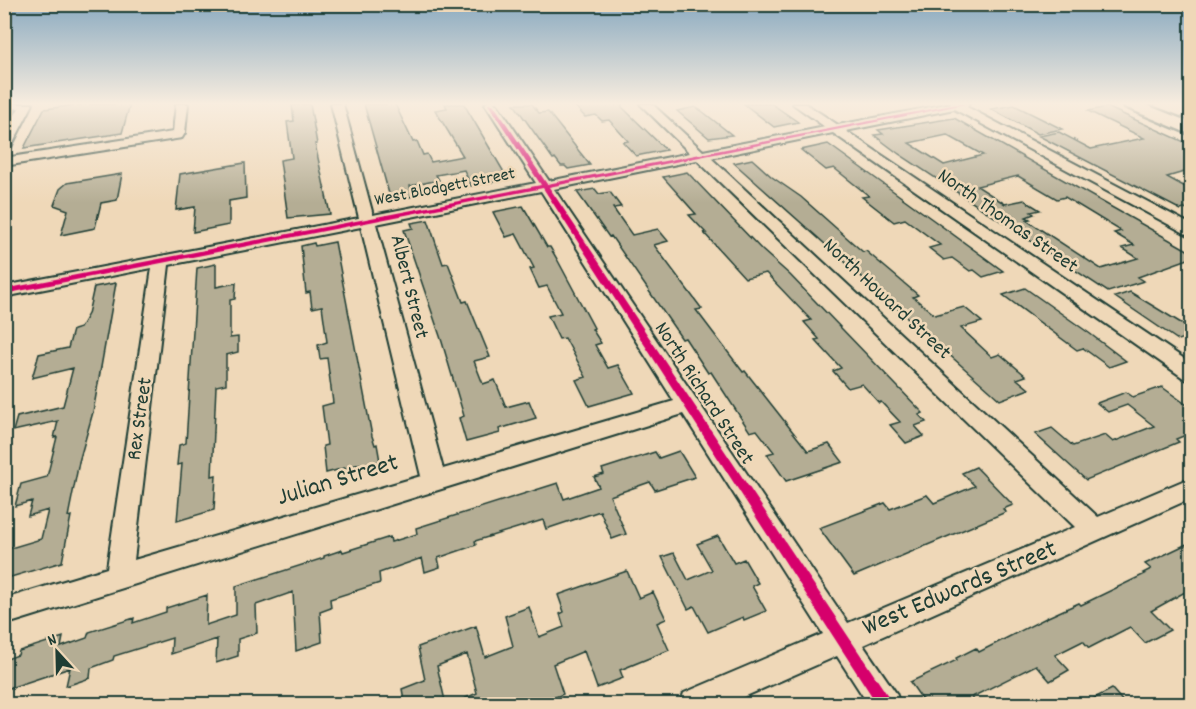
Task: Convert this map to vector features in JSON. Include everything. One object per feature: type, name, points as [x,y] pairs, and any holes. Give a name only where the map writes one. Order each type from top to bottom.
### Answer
[{"type":"street","points":[[4,162],[164,137]]},
{"type":"street","name":"Albert Street","points":[[346,137],[435,482]]},
{"type":"street","name":"North Richard Street","points":[[513,137],[885,705]]},
{"type":"street","name":"North Howard Street","points":[[681,137],[1095,530]]},
{"type":"street","name":"West Blodgett Street","points":[[4,292],[790,137]]},
{"type":"street","name":"North Thomas Street","points":[[848,137],[1191,374]]},
{"type":"street","points":[[1018,137],[1191,232]]},
{"type":"street","name":"Rex Street","points":[[119,577],[161,261]]},
{"type":"street","name":"Julian Street","points":[[4,612],[688,405]]},
{"type":"street","name":"West Edwards Street","points":[[695,705],[1191,487]]},
{"type":"building","points":[[30,137],[95,137],[24,148]]},
{"type":"building","points":[[289,137],[316,137],[317,144],[315,144],[330,214],[288,218],[280,160],[292,158]]},
{"type":"building","points":[[373,137],[411,137],[413,142],[417,141],[423,155],[427,154],[431,162],[463,156],[451,137],[483,137],[508,179],[471,186],[464,170],[436,175],[439,180],[410,186],[414,196],[391,201]]},
{"type":"building","points":[[537,137],[568,137],[590,165],[568,169],[561,166],[555,158],[553,159]]},
{"type":"building","points":[[624,137],[653,137],[666,150],[636,156],[623,142],[628,141]]},
{"type":"building","points":[[877,137],[937,137],[909,143],[944,165],[983,155],[951,137],[988,137],[1191,252],[1191,258],[1138,277],[1144,281],[1108,292]],"holes":[[[1018,176],[1057,199],[1065,197],[1121,231],[1114,233],[1134,245],[1122,248],[1138,258],[1101,269],[1026,220],[1030,219],[1026,217],[1034,214],[1031,212],[1040,210],[1024,200],[1005,204],[977,186]]]},
{"type":"building","points":[[1041,137],[1069,137],[1091,149],[1144,138],[1142,137],[1174,137],[1191,145],[1191,170],[1167,177],[1191,190],[1191,207],[1181,210]]},
{"type":"building","points":[[828,144],[1003,271],[983,277],[952,258],[944,260],[929,248],[940,245],[905,219],[894,222],[862,197],[869,196],[834,168],[826,170],[801,150]]},
{"type":"building","points":[[752,159],[918,295],[913,297],[935,315],[964,307],[982,322],[961,328],[992,357],[1000,354],[1026,376],[1017,379],[1029,389],[1000,400],[734,163]]},
{"type":"building","points":[[245,163],[246,198],[229,201],[229,225],[193,232],[195,207],[176,210],[180,174]]},
{"type":"building","points":[[687,172],[923,413],[919,415],[926,422],[915,426],[924,436],[906,443],[890,425],[900,422],[881,402],[879,403],[862,384],[848,388],[833,371],[841,368],[815,340],[819,339],[804,322],[811,320],[766,273],[745,278],[704,233],[706,233],[689,215],[696,214],[663,177]]},
{"type":"building","points":[[122,174],[117,200],[101,203],[95,228],[61,235],[68,210],[54,205],[60,189],[67,183]]},
{"type":"building","points":[[595,189],[599,194],[610,192],[621,207],[613,208],[632,235],[658,229],[668,241],[654,245],[702,309],[696,310],[743,372],[745,371],[808,451],[829,444],[843,462],[786,481],[767,454],[774,452],[757,430],[750,432],[711,372],[708,373],[685,338],[682,339],[611,236],[609,237],[577,192]]},
{"type":"building","points":[[523,206],[547,247],[550,247],[557,259],[594,328],[592,329],[601,343],[595,345],[608,368],[618,365],[634,393],[589,406],[576,380],[586,377],[565,338],[559,339],[548,316],[561,313],[547,286],[539,288],[530,269],[534,268],[516,234],[506,237],[493,212]]},
{"type":"building","points":[[428,220],[443,264],[448,263],[463,302],[467,301],[490,357],[474,361],[483,384],[495,380],[506,407],[529,401],[536,418],[499,429],[500,433],[466,442],[459,418],[464,416],[404,230],[413,228],[411,223]]},
{"type":"building","points":[[335,242],[372,436],[375,445],[377,444],[380,461],[326,473],[323,446],[327,445],[322,406],[333,403],[327,358],[320,359],[318,345],[327,342],[322,306],[312,308],[310,292],[306,293],[301,246]]},
{"type":"building","points":[[216,264],[216,287],[236,283],[235,299],[230,300],[230,338],[238,337],[238,352],[226,355],[226,384],[216,386],[212,476],[216,475],[214,510],[177,521],[182,464],[177,465],[179,445],[186,443],[197,268]]},
{"type":"building","points":[[116,283],[93,412],[79,462],[68,517],[71,516],[62,562],[4,579],[4,550],[41,539],[48,510],[28,516],[32,501],[15,506],[21,484],[47,477],[57,437],[54,438],[58,421],[13,431],[17,417],[63,406],[73,368],[32,378],[39,354],[68,348],[73,330],[80,328],[88,314],[94,287]]},
{"type":"building","points":[[1025,288],[1126,361],[1109,367],[1083,348],[1077,350],[1003,295]]},
{"type":"building","points":[[1130,292],[1191,329],[1191,335],[1178,340],[1115,297]]},
{"type":"building","points":[[1162,387],[1191,408],[1191,433],[1176,439],[1179,442],[1086,480],[1035,434],[1052,428],[1073,446],[1105,435],[1113,442],[1154,426],[1127,405],[1108,412],[1097,403],[1126,392],[1133,397]]},
{"type":"building","points":[[679,451],[695,477],[655,490],[650,482],[610,496],[626,534],[612,539],[600,511],[546,529],[543,520],[475,541],[476,545],[438,558],[440,567],[425,572],[422,558],[379,573],[380,583],[330,599],[331,608],[320,612],[322,642],[296,651],[293,592],[256,605],[257,633],[238,639],[238,656],[216,663],[217,639],[171,654],[172,638],[114,656],[113,660],[91,668],[90,678],[66,686],[70,668],[4,690],[4,660],[18,655],[19,651],[63,637],[61,647],[87,638],[89,632],[134,618],[133,623],[166,612],[166,608],[207,595],[206,625],[236,615],[236,586],[342,550],[343,552],[390,537],[391,542],[417,534],[416,528],[558,483],[564,499],[599,487],[594,477],[604,474],[602,469],[655,452],[659,458]]},
{"type":"building","points":[[976,467],[1013,505],[1003,509],[1006,512],[854,576],[819,528],[885,503],[890,509],[927,495],[934,503],[975,486],[962,473]]},
{"type":"building","points":[[718,536],[734,563],[744,559],[758,583],[752,586],[766,611],[744,620],[743,617],[708,632],[694,606],[688,609],[662,557],[674,553],[688,580],[712,570],[697,544]]},
{"type":"building","points":[[1191,542],[1191,599],[1185,592],[1151,611],[1170,630],[1145,643],[1130,627],[1089,648],[1083,641],[1055,655],[1069,670],[1050,681],[1036,665],[972,697],[977,705],[926,705],[910,682],[957,660],[956,658],[976,648],[979,652],[1048,617],[1079,603],[1081,605],[1145,574],[1143,573],[1151,569],[1145,564]]},
{"type":"building","points":[[627,571],[639,598],[653,592],[666,619],[657,623],[669,650],[620,670],[623,678],[597,688],[584,651],[553,664],[563,694],[536,705],[450,705],[477,693],[467,654],[437,666],[446,705],[405,705],[402,689],[425,680],[418,647],[476,626],[485,657],[513,646],[505,616],[529,607],[539,637],[564,627],[560,614],[564,612],[558,595]]},
{"type":"building","points":[[1112,689],[1126,705],[1081,705]]},
{"type":"cycle path","points":[[513,137],[885,704]]},
{"type":"cycle path","points":[[4,292],[794,137]]}]
